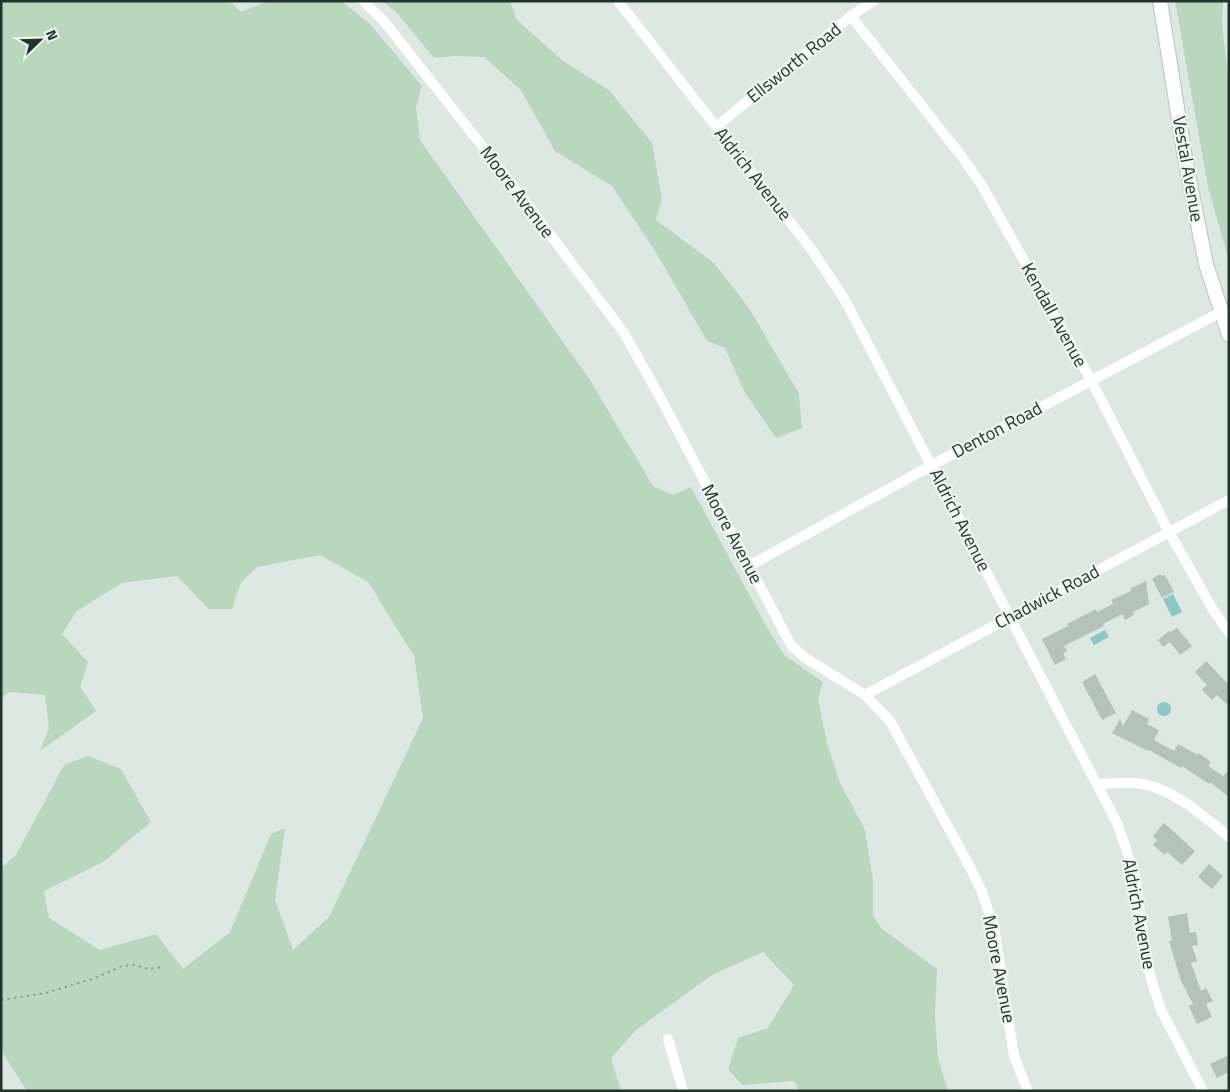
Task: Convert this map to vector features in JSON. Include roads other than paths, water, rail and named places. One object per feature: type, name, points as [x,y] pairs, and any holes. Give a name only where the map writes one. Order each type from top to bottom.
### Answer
[{"type":"street","name":"Moore Avenue","points":[[363,1],[388,26],[612,315],[659,395],[791,645],[804,657],[865,695],[890,721],[981,890],[994,927],[1014,1056],[1028,1091]]},
{"type":"street","name":"Aldrich Avenue","points":[[618,1],[812,250],[845,300],[1118,825],[1135,876],[1147,963],[1154,989],[1162,1012],[1203,1091]]},
{"type":"street","name":"Ellsworth Road","points":[[716,127],[851,16],[873,1]]},
{"type":"street","name":"Vestal Avenue","points":[[1160,1],[1186,164],[1206,264],[1229,335]]},
{"type":"street","name":"Kendall Avenue","points":[[851,16],[963,158],[981,184],[1091,380],[1169,532],[1212,608],[1229,633]]},
{"type":"street","name":"Denton Road","points":[[749,566],[932,465],[1220,312]]},
{"type":"street","name":"Chadwick Road","points":[[865,695],[1229,500]]},
{"type":"street","points":[[1097,784],[1136,783],[1156,788],[1183,801],[1229,837]]},
{"type":"street","points":[[668,1039],[683,1091]]},
{"type":"water","points":[[1173,594],[1182,612],[1172,617],[1163,599]]},
{"type":"water","points":[[1105,630],[1109,637],[1094,645],[1090,638]]},
{"type":"water","points":[[1161,702],[1167,702],[1171,709],[1167,716],[1161,716],[1157,712],[1157,706]]}]
